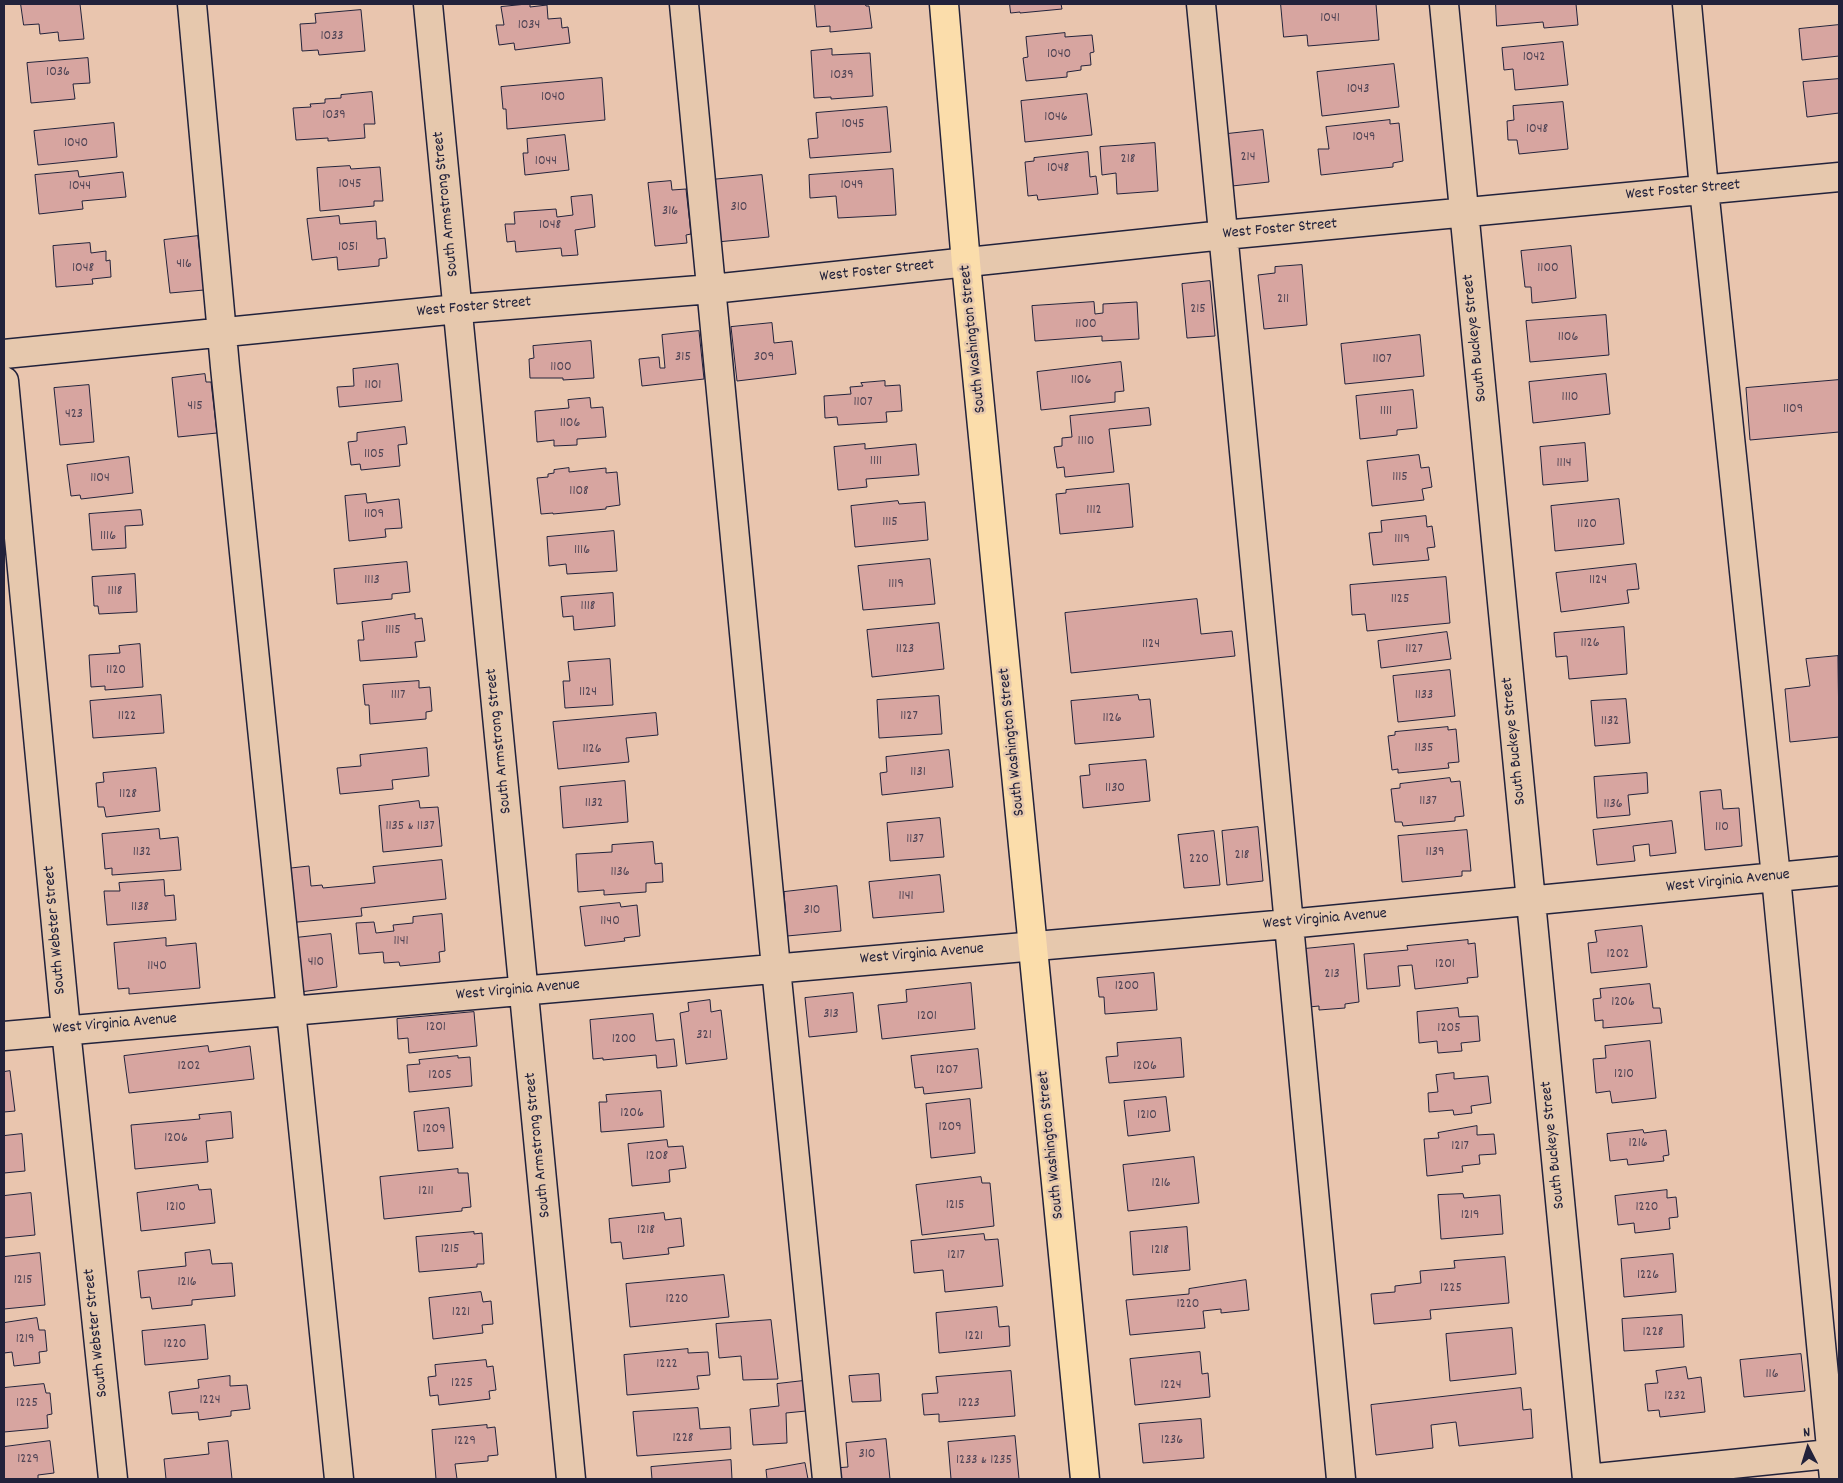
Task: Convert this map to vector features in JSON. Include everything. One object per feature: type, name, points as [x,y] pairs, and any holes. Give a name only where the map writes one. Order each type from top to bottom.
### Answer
[{"type":"main road","name":"South Washington Street","points":[[944,4],[966,263],[1085,1479]]},
{"type":"street","points":[[192,4],[222,332],[339,1479]]},
{"type":"street","name":"South Armstrong Street","points":[[428,4],[571,1479]]},
{"type":"street","points":[[684,4],[827,1479]]},
{"type":"street","points":[[1201,4],[1341,1479]]},
{"type":"street","name":"South Buckeye Street","points":[[1444,4],[1587,1479]]},
{"type":"street","points":[[1587,1479],[1835,1462],[1704,189],[1687,4]]},
{"type":"street","name":"West Foster Street","points":[[4,354],[458,309],[712,288],[1224,235],[1839,177]]},
{"type":"street","name":"South Webster Street","points":[[4,380],[66,1030],[112,1479]]},
{"type":"street","name":"West Virginia Avenue","points":[[4,1036],[1288,924],[1839,871]]},
{"type":"building","points":[[21,4],[80,4],[84,39],[59,41],[58,32],[40,34],[39,24],[24,25]]},
{"type":"building","points":[[530,4],[530,7],[547,5],[548,19],[561,18],[562,28],[568,27],[570,43],[515,50],[514,43],[499,45],[496,25],[504,25],[501,7]]},
{"type":"building","points":[[815,4],[865,4],[869,6],[872,28],[830,32],[830,26],[817,27]]},
{"type":"building","points":[[1010,4],[1061,4],[1062,9],[1011,13]]},
{"type":"building","points":[[1281,4],[1376,4],[1379,40],[1308,46],[1307,35],[1284,37]]},
{"type":"building","points":[[1496,4],[1576,4],[1578,25],[1544,28],[1543,22],[1497,26]]},
{"type":"building","points":[[361,10],[365,51],[319,55],[318,50],[302,51],[300,24],[316,23],[315,14]]},
{"type":"building","points":[[1839,25],[1839,56],[1802,60],[1799,29]]},
{"type":"building","points":[[1065,33],[1065,37],[1092,35],[1094,52],[1090,53],[1091,65],[1081,66],[1081,70],[1067,72],[1067,77],[1026,81],[1023,58],[1028,57],[1026,37]]},
{"type":"building","points":[[1563,42],[1568,85],[1515,90],[1513,69],[1504,70],[1502,48]]},
{"type":"building","points":[[832,49],[832,55],[870,53],[873,96],[831,99],[831,97],[814,98],[811,51]]},
{"type":"building","points":[[88,58],[90,83],[73,84],[75,99],[31,103],[27,63]]},
{"type":"building","points":[[1394,64],[1399,107],[1322,116],[1317,72]]},
{"type":"building","points":[[602,78],[605,120],[507,129],[506,109],[503,109],[501,87]]},
{"type":"building","points":[[1839,79],[1839,113],[1807,117],[1803,82]]},
{"type":"building","points":[[372,92],[375,124],[364,124],[365,138],[328,141],[328,138],[296,140],[293,108],[311,107],[310,104],[325,103],[325,99],[341,98],[341,95]]},
{"type":"building","points":[[1087,94],[1092,135],[1025,142],[1021,101]]},
{"type":"building","points":[[1563,102],[1568,149],[1519,154],[1517,140],[1508,140],[1507,121],[1514,120],[1513,106]]},
{"type":"building","points":[[887,107],[891,152],[810,158],[808,139],[818,138],[816,113]]},
{"type":"building","points":[[1390,120],[1390,124],[1399,123],[1403,161],[1393,163],[1393,167],[1321,175],[1318,149],[1329,149],[1326,127]]},
{"type":"building","points":[[114,123],[117,157],[38,165],[34,131]]},
{"type":"building","points":[[1263,130],[1269,182],[1232,186],[1227,134]]},
{"type":"building","points":[[565,135],[569,170],[525,175],[523,153],[528,153],[527,139]]},
{"type":"building","points":[[1155,143],[1158,191],[1117,194],[1116,173],[1102,175],[1100,147]]},
{"type":"building","points":[[1088,152],[1090,177],[1096,176],[1098,194],[1038,200],[1037,195],[1028,196],[1025,162],[1034,161],[1034,158]]},
{"type":"building","points":[[350,166],[351,169],[380,167],[383,201],[374,201],[374,206],[320,211],[317,168]]},
{"type":"building","points":[[893,169],[896,215],[838,218],[836,196],[810,198],[809,175]]},
{"type":"building","points":[[78,171],[79,177],[123,172],[126,197],[82,201],[83,209],[39,214],[35,175]]},
{"type":"building","points":[[762,175],[769,237],[717,242],[710,180]]},
{"type":"building","points":[[671,181],[672,190],[686,189],[691,234],[686,235],[687,243],[655,246],[648,183]]},
{"type":"building","points":[[592,195],[595,227],[575,230],[578,255],[562,256],[561,248],[516,252],[515,241],[507,242],[505,224],[515,224],[514,212],[556,209],[557,217],[573,215],[571,197]]},
{"type":"building","points":[[339,216],[340,224],[376,221],[377,239],[385,238],[387,258],[379,259],[379,266],[338,270],[337,257],[312,260],[307,219]]},
{"type":"building","points":[[198,236],[204,290],[170,293],[164,240]]},
{"type":"building","points":[[90,243],[91,253],[106,251],[106,261],[110,260],[111,277],[92,279],[93,284],[56,287],[53,246]]},
{"type":"building","points":[[1571,246],[1576,298],[1532,303],[1531,287],[1525,287],[1521,251]]},
{"type":"building","points":[[1302,265],[1307,325],[1264,329],[1258,275],[1275,273],[1275,267]]},
{"type":"building","points":[[1210,281],[1215,336],[1187,338],[1182,284]]},
{"type":"building","points":[[1094,302],[1095,314],[1103,313],[1103,304],[1137,302],[1139,339],[1102,341],[1102,336],[1035,341],[1032,306]]},
{"type":"building","points":[[1606,315],[1609,355],[1530,362],[1526,321]]},
{"type":"building","points":[[772,323],[774,343],[792,341],[796,374],[737,381],[731,327]]},
{"type":"building","points":[[699,331],[704,379],[642,386],[639,359],[659,357],[660,368],[665,368],[662,335]]},
{"type":"building","points":[[1420,335],[1424,376],[1345,384],[1341,344]]},
{"type":"building","points":[[591,341],[594,378],[563,380],[563,378],[530,378],[529,359],[534,358],[533,346]]},
{"type":"building","points":[[1121,362],[1124,391],[1115,392],[1115,402],[1041,410],[1037,372]]},
{"type":"building","points":[[398,364],[402,401],[339,407],[337,387],[354,386],[353,369]]},
{"type":"building","points":[[205,374],[206,382],[211,382],[217,433],[178,437],[172,378]]},
{"type":"building","points":[[1606,374],[1610,414],[1533,423],[1529,382]]},
{"type":"building","points":[[1839,380],[1839,432],[1750,440],[1746,388]]},
{"type":"building","points":[[885,381],[885,386],[900,385],[902,411],[886,412],[887,422],[838,425],[837,417],[825,418],[824,396],[851,394],[850,387],[863,386],[861,383]]},
{"type":"building","points":[[89,385],[94,442],[60,445],[54,388]]},
{"type":"building","points":[[1413,390],[1417,428],[1397,430],[1397,435],[1360,439],[1356,396]]},
{"type":"building","points":[[590,398],[591,408],[603,407],[606,437],[577,439],[577,445],[554,446],[554,440],[537,442],[535,411],[569,408],[568,400]]},
{"type":"building","points":[[1149,408],[1151,425],[1109,429],[1114,472],[1065,477],[1064,467],[1057,468],[1054,447],[1062,446],[1062,438],[1072,437],[1070,416]]},
{"type":"building","points":[[405,427],[407,444],[398,445],[400,466],[361,470],[360,464],[351,465],[348,442],[357,441],[357,433]]},
{"type":"building","points":[[1585,443],[1588,481],[1543,485],[1540,447]]},
{"type":"building","points":[[865,444],[865,449],[916,444],[919,475],[866,479],[867,487],[838,490],[834,447]]},
{"type":"building","points":[[1419,455],[1421,468],[1429,467],[1432,487],[1422,489],[1424,500],[1372,506],[1367,461]]},
{"type":"building","points":[[129,457],[133,493],[81,499],[80,495],[71,496],[67,465]]},
{"type":"building","points":[[569,468],[569,472],[606,468],[606,473],[617,472],[620,505],[606,507],[606,509],[541,514],[537,478],[548,477],[548,474],[554,473],[554,470]]},
{"type":"building","points":[[1129,484],[1133,527],[1060,534],[1056,494],[1066,493],[1066,490]]},
{"type":"building","points":[[366,494],[367,503],[399,499],[402,528],[385,529],[386,537],[349,541],[345,496]]},
{"type":"building","points":[[1619,499],[1624,544],[1555,551],[1551,506]]},
{"type":"building","points":[[898,501],[899,504],[925,502],[928,540],[855,547],[851,506]]},
{"type":"building","points":[[141,510],[143,525],[125,526],[126,548],[92,550],[89,514]]},
{"type":"building","points":[[1426,516],[1427,527],[1432,526],[1435,547],[1427,548],[1429,560],[1373,565],[1369,533],[1382,532],[1381,521]]},
{"type":"building","points":[[614,531],[617,571],[567,574],[566,564],[549,566],[547,537]]},
{"type":"building","points":[[930,559],[935,604],[863,610],[858,566]]},
{"type":"building","points":[[407,562],[410,592],[392,594],[392,599],[337,604],[334,569]]},
{"type":"building","points":[[1636,564],[1639,589],[1627,590],[1629,603],[1561,612],[1556,573]]},
{"type":"building","points":[[135,574],[137,612],[99,614],[98,606],[94,606],[92,577]]},
{"type":"building","points":[[1446,577],[1450,623],[1367,631],[1365,614],[1352,615],[1350,585]]},
{"type":"building","points":[[613,593],[615,626],[574,630],[573,616],[563,617],[561,597]]},
{"type":"building","points":[[1197,599],[1201,634],[1232,631],[1235,656],[1071,673],[1065,613]]},
{"type":"building","points":[[415,614],[415,619],[422,618],[425,641],[415,642],[417,657],[360,661],[358,640],[364,640],[362,622]]},
{"type":"building","points":[[939,623],[944,669],[872,677],[867,630]]},
{"type":"building","points":[[1624,627],[1627,674],[1569,679],[1567,656],[1556,657],[1554,633]]},
{"type":"building","points":[[1447,632],[1451,659],[1381,668],[1378,641]]},
{"type":"building","points":[[140,644],[143,687],[105,690],[105,686],[91,687],[89,655],[120,653],[119,646]]},
{"type":"building","points":[[1838,656],[1839,737],[1790,742],[1785,689],[1810,686],[1806,659]]},
{"type":"building","points":[[610,659],[613,705],[565,708],[563,681],[570,681],[568,662]]},
{"type":"building","points":[[1450,670],[1455,716],[1398,722],[1393,676]]},
{"type":"building","points":[[419,681],[419,688],[430,687],[432,711],[426,712],[426,719],[370,724],[369,705],[365,705],[363,685]]},
{"type":"building","points":[[161,695],[164,733],[93,738],[90,701]]},
{"type":"building","points":[[1138,695],[1139,700],[1150,699],[1154,737],[1075,744],[1071,701]]},
{"type":"building","points":[[939,696],[942,734],[879,738],[877,700]]},
{"type":"building","points":[[1626,699],[1630,743],[1595,746],[1591,701]]},
{"type":"building","points":[[656,713],[658,735],[626,738],[629,762],[558,769],[553,722]]},
{"type":"building","points":[[1448,727],[1448,730],[1456,729],[1459,762],[1448,763],[1449,768],[1398,773],[1398,769],[1392,770],[1388,736],[1395,735],[1395,732]]},
{"type":"building","points":[[427,748],[429,776],[392,780],[393,789],[340,794],[337,768],[361,766],[360,755]]},
{"type":"building","points":[[949,750],[953,787],[882,795],[880,773],[887,772],[886,757]]},
{"type":"building","points":[[1146,760],[1150,801],[1083,808],[1080,776],[1090,775],[1089,765]]},
{"type":"building","points":[[156,768],[160,811],[106,817],[104,807],[98,807],[96,783],[104,782],[103,773]]},
{"type":"building","points":[[1647,773],[1648,793],[1628,795],[1630,815],[1597,818],[1594,777]]},
{"type":"building","points":[[1450,778],[1451,782],[1460,781],[1464,816],[1455,817],[1455,821],[1403,826],[1402,822],[1395,822],[1391,789],[1400,788],[1400,784]]},
{"type":"building","points":[[625,781],[628,822],[563,828],[560,787]]},
{"type":"building","points":[[1721,790],[1723,809],[1739,808],[1742,846],[1705,850],[1700,792]]},
{"type":"building","points":[[419,801],[420,808],[438,807],[442,846],[383,852],[379,806]]},
{"type":"building","points":[[940,818],[944,857],[890,861],[887,823]]},
{"type":"building","points":[[1672,821],[1676,853],[1650,856],[1649,844],[1633,846],[1635,861],[1597,865],[1593,830]]},
{"type":"building","points":[[1258,827],[1263,881],[1227,885],[1222,831]]},
{"type":"building","points":[[159,829],[160,839],[178,837],[181,870],[112,875],[112,868],[105,869],[102,834]]},
{"type":"building","points":[[1467,830],[1471,871],[1462,871],[1462,876],[1402,882],[1398,836]]},
{"type":"building","points":[[1214,831],[1220,885],[1184,888],[1178,835]]},
{"type":"building","points":[[653,842],[655,864],[662,863],[663,882],[646,883],[646,892],[604,895],[604,890],[578,892],[576,854],[612,852],[612,845]]},
{"type":"building","points":[[442,860],[446,899],[361,908],[362,916],[287,923],[285,894],[293,893],[291,868],[309,866],[311,886],[322,885],[323,888],[375,883],[373,867]]},
{"type":"building","points":[[940,875],[944,912],[873,918],[869,882]]},
{"type":"building","points":[[164,880],[165,896],[174,895],[176,920],[107,925],[104,891],[120,891],[119,883]]},
{"type":"building","points":[[837,886],[841,931],[787,936],[784,892]]},
{"type":"building","points":[[620,903],[621,907],[637,905],[640,936],[624,938],[625,941],[585,946],[580,907]]},
{"type":"building","points":[[442,914],[445,951],[439,952],[440,962],[400,966],[399,962],[384,963],[383,952],[359,954],[356,923],[374,922],[376,933],[394,931],[393,925],[413,923],[413,917]]},
{"type":"building","points":[[1642,926],[1647,967],[1591,973],[1588,943],[1597,942],[1595,931]]},
{"type":"building","points":[[331,934],[337,987],[300,992],[295,938]]},
{"type":"building","points":[[166,938],[166,946],[196,943],[200,988],[129,994],[129,988],[118,989],[114,943]]},
{"type":"building","points":[[1468,940],[1468,944],[1475,943],[1478,977],[1467,978],[1468,983],[1415,989],[1412,965],[1398,966],[1400,986],[1367,989],[1364,954],[1408,950],[1407,946]]},
{"type":"building","points":[[1354,944],[1359,1002],[1345,1004],[1345,1008],[1319,1010],[1319,1006],[1309,1007],[1304,949]]},
{"type":"building","points":[[1154,973],[1157,1010],[1105,1014],[1104,997],[1099,997],[1097,978]]},
{"type":"building","points":[[971,983],[975,1029],[882,1039],[878,1005],[907,1002],[906,990]]},
{"type":"building","points":[[1650,984],[1653,1008],[1660,1008],[1662,1023],[1603,1028],[1603,1020],[1595,1021],[1593,999],[1601,998],[1600,989]]},
{"type":"building","points":[[853,993],[857,1032],[809,1037],[805,998]]},
{"type":"building","points":[[710,1000],[711,1012],[721,1010],[727,1059],[686,1064],[680,1013],[689,1011],[688,1003]]},
{"type":"building","points":[[1458,1008],[1459,1017],[1478,1016],[1480,1041],[1461,1043],[1462,1051],[1438,1053],[1437,1041],[1419,1043],[1417,1012]]},
{"type":"building","points":[[474,1012],[477,1046],[409,1053],[408,1038],[398,1039],[397,1019]]},
{"type":"building","points":[[653,1014],[656,1041],[674,1039],[677,1066],[657,1068],[656,1055],[603,1060],[603,1058],[593,1059],[590,1020]]},
{"type":"building","points":[[1181,1038],[1184,1077],[1109,1083],[1106,1057],[1118,1056],[1117,1043]]},
{"type":"building","points":[[1650,1041],[1656,1098],[1612,1103],[1610,1091],[1596,1093],[1593,1059],[1606,1058],[1605,1046]]},
{"type":"building","points":[[208,1046],[209,1052],[250,1046],[254,1079],[129,1093],[124,1056]]},
{"type":"building","points":[[978,1049],[982,1088],[924,1094],[923,1087],[915,1088],[911,1056]]},
{"type":"building","points":[[458,1056],[458,1058],[470,1057],[472,1086],[409,1092],[407,1065],[420,1064],[419,1060]]},
{"type":"building","points":[[10,1071],[15,1111],[4,1112],[4,1072]]},
{"type":"building","points":[[1454,1073],[1454,1079],[1488,1076],[1491,1103],[1471,1106],[1472,1113],[1454,1115],[1453,1110],[1429,1112],[1428,1093],[1438,1092],[1436,1075]]},
{"type":"building","points":[[661,1091],[664,1127],[601,1132],[599,1102],[607,1102],[606,1095]]},
{"type":"building","points":[[1166,1097],[1170,1131],[1128,1136],[1124,1101]]},
{"type":"building","points":[[970,1099],[975,1153],[931,1158],[926,1104]]},
{"type":"building","points":[[449,1108],[453,1148],[418,1151],[414,1112]]},
{"type":"building","points":[[231,1112],[233,1138],[206,1141],[208,1162],[135,1169],[131,1125],[200,1119],[199,1115]]},
{"type":"building","points":[[1477,1126],[1477,1135],[1494,1134],[1496,1154],[1479,1155],[1480,1164],[1462,1166],[1463,1172],[1427,1176],[1424,1139],[1439,1138],[1438,1133]]},
{"type":"building","points":[[1643,1130],[1644,1133],[1666,1130],[1669,1155],[1663,1156],[1664,1161],[1628,1165],[1627,1159],[1610,1161],[1607,1134]]},
{"type":"building","points":[[22,1134],[25,1171],[4,1173],[4,1136]]},
{"type":"building","points":[[667,1140],[668,1147],[683,1146],[686,1168],[669,1170],[670,1182],[632,1186],[628,1144]]},
{"type":"building","points":[[1194,1157],[1199,1203],[1128,1211],[1123,1165]]},
{"type":"building","points":[[458,1169],[458,1173],[468,1173],[471,1207],[462,1208],[462,1211],[384,1219],[380,1177]]},
{"type":"building","points":[[981,1177],[982,1183],[990,1183],[994,1226],[922,1235],[916,1185]]},
{"type":"building","points":[[198,1185],[199,1190],[211,1189],[215,1223],[141,1231],[137,1193]]},
{"type":"building","points":[[1667,1190],[1667,1198],[1676,1197],[1678,1217],[1669,1218],[1670,1229],[1635,1233],[1634,1223],[1618,1225],[1615,1196]]},
{"type":"building","points":[[31,1193],[35,1235],[4,1238],[4,1196]]},
{"type":"building","points":[[1463,1194],[1464,1198],[1500,1195],[1503,1234],[1441,1239],[1438,1195]]},
{"type":"building","points":[[664,1213],[665,1220],[681,1218],[684,1246],[668,1248],[669,1254],[623,1259],[621,1242],[611,1243],[609,1219]]},
{"type":"building","points":[[1187,1227],[1190,1270],[1133,1275],[1130,1232]]},
{"type":"building","points":[[474,1232],[474,1234],[482,1233],[484,1264],[477,1264],[477,1267],[419,1272],[416,1237]]},
{"type":"building","points":[[984,1234],[985,1240],[998,1239],[1003,1286],[945,1292],[943,1270],[914,1273],[911,1241]]},
{"type":"building","points":[[210,1250],[212,1264],[232,1263],[235,1296],[192,1300],[192,1305],[152,1309],[150,1297],[141,1298],[138,1271],[186,1266],[185,1253]]},
{"type":"building","points":[[40,1253],[45,1305],[4,1309],[4,1257]]},
{"type":"building","points":[[1673,1254],[1676,1292],[1624,1297],[1621,1259]]},
{"type":"building","points":[[1505,1257],[1509,1303],[1430,1310],[1431,1319],[1374,1324],[1371,1294],[1395,1292],[1395,1286],[1421,1283],[1420,1271],[1455,1268],[1454,1261]]},
{"type":"building","points":[[724,1275],[729,1317],[630,1327],[626,1284]]},
{"type":"building","points":[[1246,1280],[1249,1310],[1221,1313],[1221,1309],[1203,1311],[1205,1328],[1130,1335],[1126,1300],[1189,1294],[1189,1289]]},
{"type":"building","points":[[481,1292],[483,1302],[491,1301],[493,1324],[482,1325],[483,1333],[433,1339],[429,1298]]},
{"type":"building","points":[[997,1307],[999,1327],[1009,1326],[1010,1346],[939,1353],[936,1313]]},
{"type":"building","points":[[1682,1315],[1684,1347],[1624,1351],[1622,1319]]},
{"type":"building","points":[[37,1318],[39,1330],[45,1330],[47,1351],[39,1352],[40,1363],[14,1366],[12,1352],[4,1353],[4,1323]]},
{"type":"building","points":[[771,1320],[778,1379],[743,1380],[741,1356],[719,1358],[716,1324]]},
{"type":"building","points":[[205,1325],[208,1359],[145,1365],[142,1331]]},
{"type":"building","points":[[1512,1328],[1516,1374],[1450,1381],[1446,1334]]},
{"type":"building","points":[[688,1349],[688,1353],[708,1352],[710,1375],[697,1376],[699,1389],[627,1395],[624,1355]]},
{"type":"building","points":[[1200,1352],[1202,1374],[1208,1373],[1210,1397],[1135,1405],[1130,1359]]},
{"type":"building","points":[[1801,1354],[1805,1391],[1744,1397],[1740,1360]]},
{"type":"building","points":[[486,1360],[487,1367],[493,1366],[496,1390],[489,1391],[490,1399],[439,1405],[438,1395],[430,1396],[428,1377],[436,1376],[435,1365]]},
{"type":"building","points":[[1686,1367],[1688,1379],[1701,1377],[1705,1412],[1660,1417],[1659,1410],[1648,1411],[1645,1384],[1658,1383],[1656,1371]]},
{"type":"building","points":[[1011,1371],[1015,1416],[939,1422],[939,1414],[924,1415],[922,1394],[938,1393],[936,1377]]},
{"type":"building","points":[[879,1374],[881,1401],[852,1402],[849,1376]]},
{"type":"building","points":[[230,1376],[230,1386],[247,1385],[250,1409],[231,1411],[231,1416],[199,1420],[198,1412],[172,1414],[169,1392],[199,1388],[198,1380]]},
{"type":"building","points":[[803,1381],[806,1411],[786,1413],[787,1443],[753,1445],[750,1409],[779,1406],[777,1384]]},
{"type":"building","points":[[44,1384],[46,1393],[50,1393],[52,1414],[47,1415],[48,1428],[4,1432],[4,1388]]},
{"type":"building","points":[[1521,1388],[1523,1410],[1531,1409],[1533,1438],[1459,1446],[1456,1422],[1431,1425],[1433,1448],[1376,1455],[1371,1405]]},
{"type":"building","points":[[698,1408],[700,1429],[730,1427],[731,1449],[637,1456],[633,1412]]},
{"type":"building","points":[[1201,1419],[1204,1458],[1143,1463],[1139,1424]]},
{"type":"building","points":[[487,1425],[487,1428],[495,1427],[498,1455],[488,1456],[488,1461],[455,1464],[457,1479],[436,1479],[432,1430]]},
{"type":"building","points":[[1015,1436],[1019,1479],[951,1479],[948,1442]]},
{"type":"building","points":[[886,1439],[890,1479],[836,1479],[835,1468],[848,1467],[846,1443]]},
{"type":"building","points":[[50,1441],[54,1473],[38,1475],[38,1479],[4,1479],[4,1447]]},
{"type":"building","points":[[228,1441],[232,1479],[166,1479],[164,1459],[209,1454],[208,1443]]},
{"type":"building","points":[[731,1460],[732,1479],[652,1479],[651,1467]]},
{"type":"building","points":[[805,1463],[808,1479],[767,1479],[766,1470]]}]
